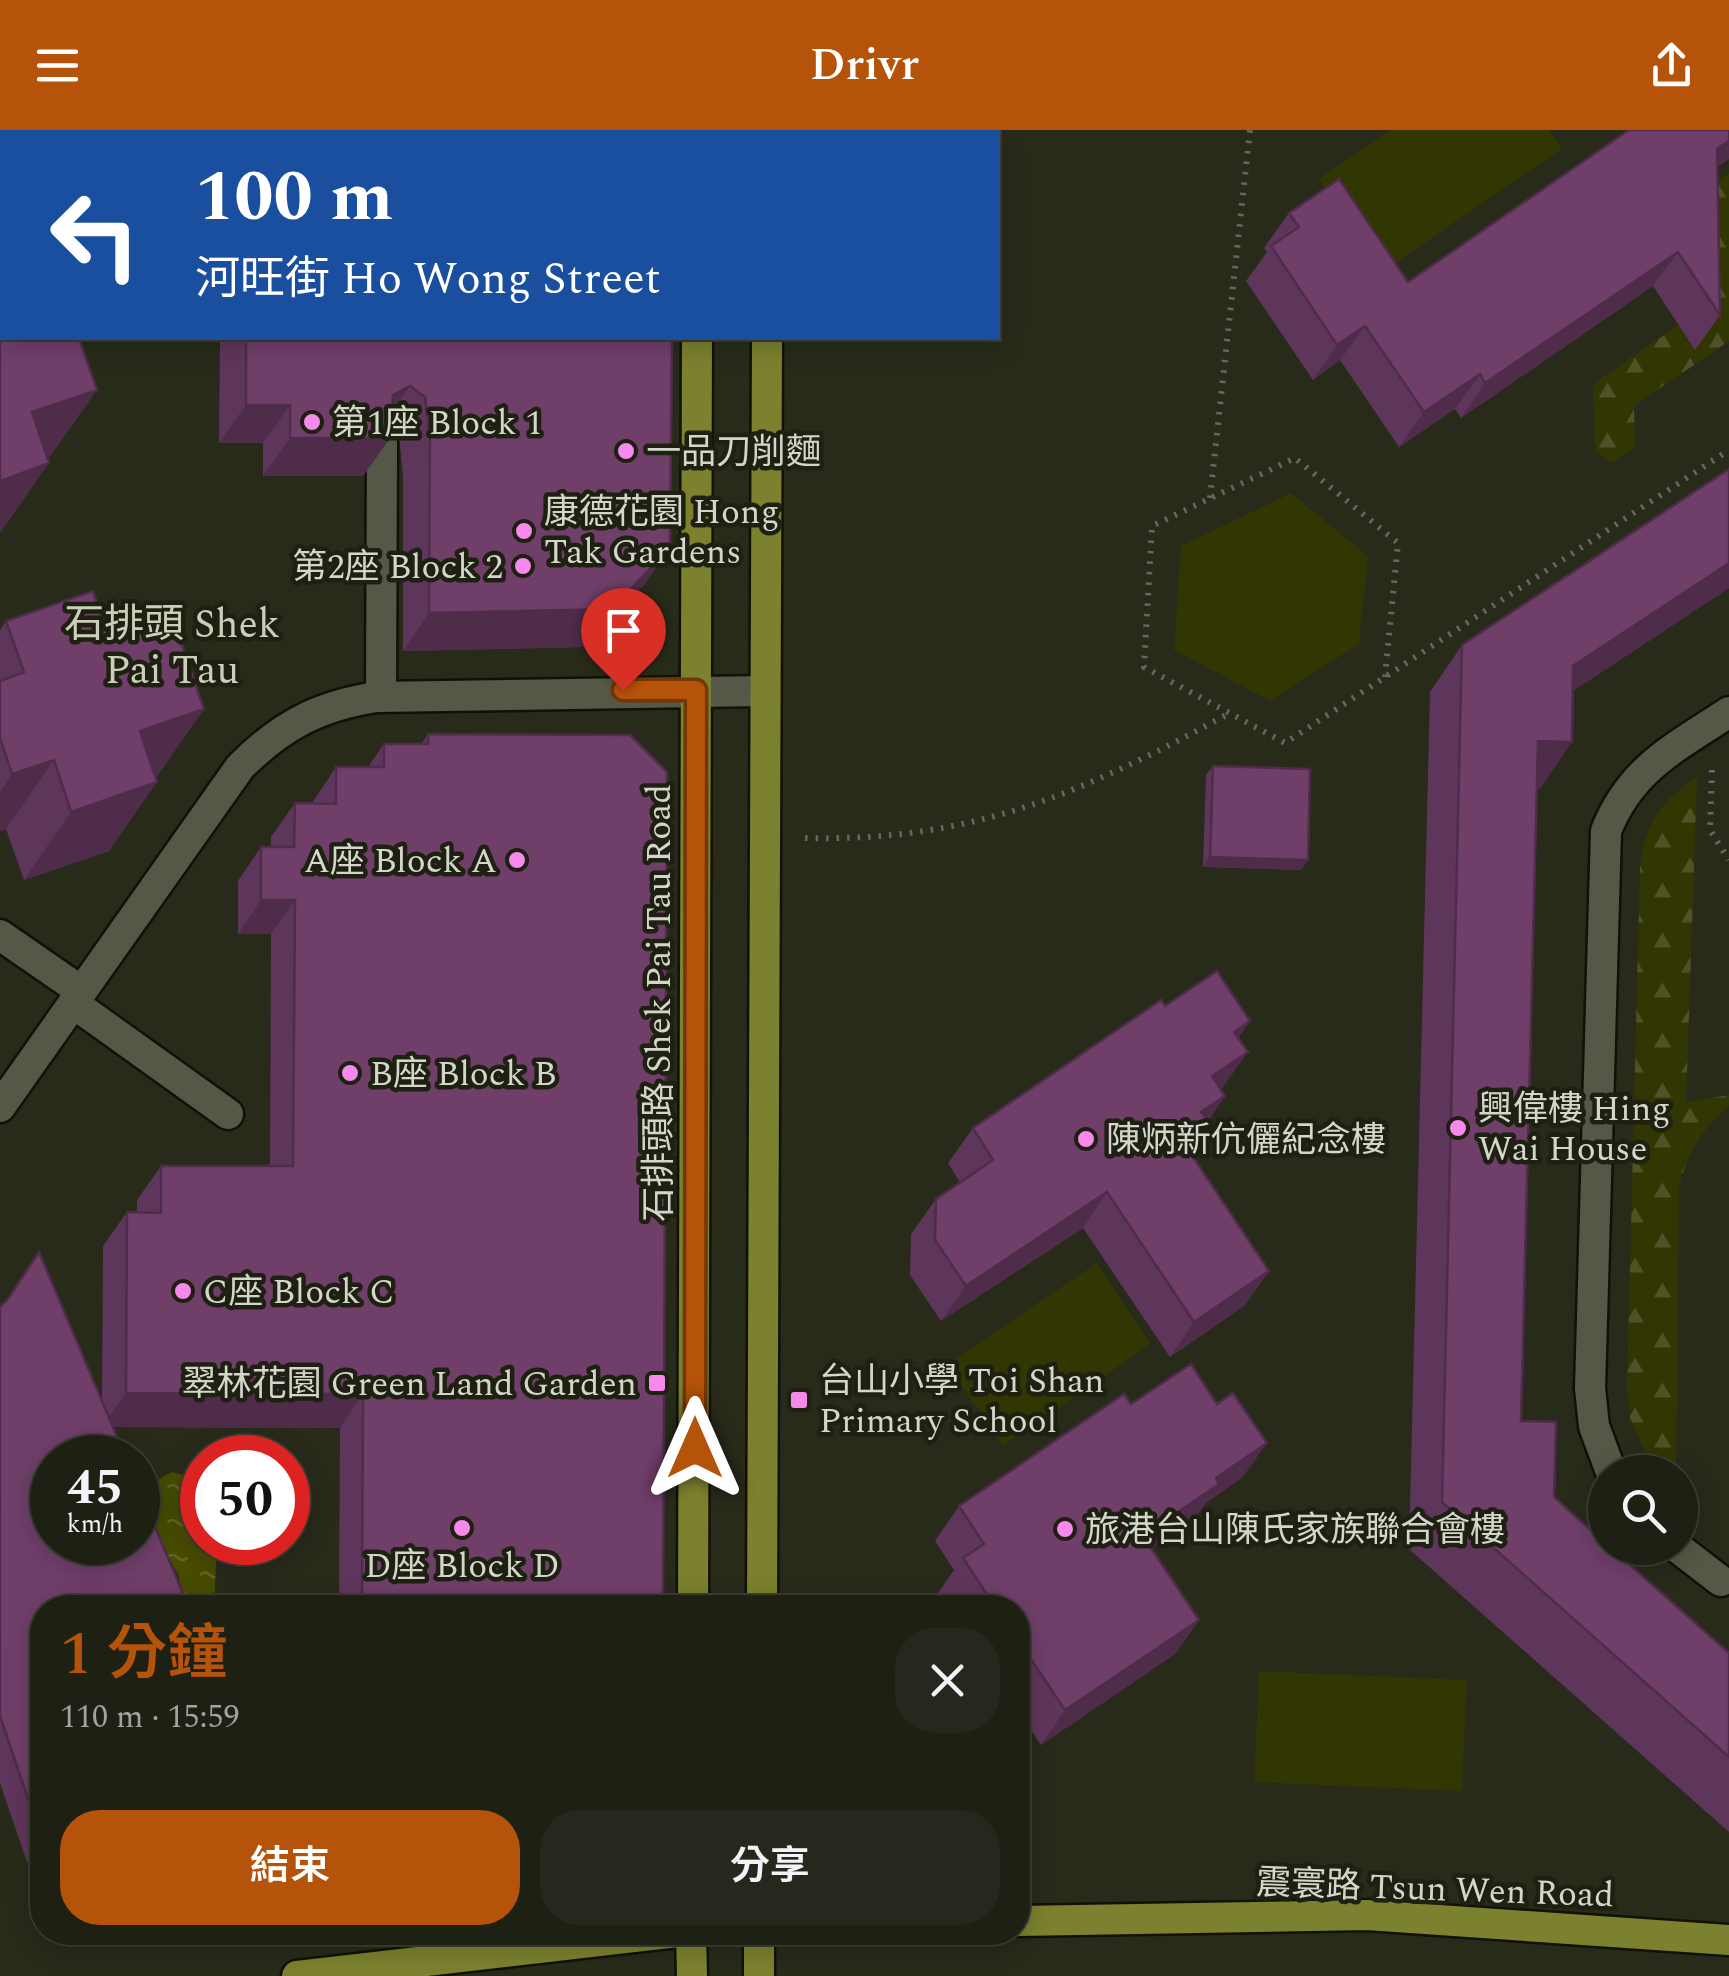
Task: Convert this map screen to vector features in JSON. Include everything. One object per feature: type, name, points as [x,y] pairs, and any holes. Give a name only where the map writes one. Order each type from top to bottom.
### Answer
[{"type":"main road","name":"石排頭路 Shek Pai Tau Road","points":[[694,1595],[697,340]]},
{"type":"main road","points":[[762,1595],[767,340]]},
{"type":"main road","name":"震寰路 Tsun Wen Road","points":[[1030,1921],[1367,1915],[1729,1940]]},
{"type":"main road","points":[[297,1976],[565,1945]]},
{"type":"main road","points":[[691,1945],[692,1976]]},
{"type":"main road","points":[[760,1945],[760,1976]]},
{"type":"street","points":[[380,696],[382,444]]},
{"type":"street","points":[[0,1107],[240,767],[260,747],[316,709],[380,696],[765,691]]},
{"type":"street","points":[[1605,1455],[1594,1426],[1590,1388],[1606,832],[1618,800],[1639,774],[1729,712]]},
{"type":"street","points":[[0,935],[228,1114]]},
{"type":"street","points":[[1698,1563],[1722,1581]]},
{"type":"path","points":[[1210,499],[1250,130]]},
{"type":"path","points":[[1385,677],[1398,543],[1295,458],[1152,526],[1144,667],[1285,743],[1729,450]]},
{"type":"path","points":[[805,838],[951,827],[1010,813],[1075,792],[1229,713]]},
{"type":"path","points":[[1712,765],[1710,830],[1729,860]]},
{"type":"green space","points":[[1390,130],[1549,130],[1562,149],[1382,272],[1319,179]]},
{"type":"green space","points":[[1729,173],[1729,341],[1634,406],[1635,448],[1611,463],[1595,450],[1593,384],[1705,307],[1703,190]]},
{"type":"green space","points":[[1291,493],[1368,556],[1359,644],[1270,701],[1174,650],[1181,546]]},
{"type":"green space","points":[[1697,776],[1686,1102],[1729,1095],[1729,1105],[1697,1142],[1679,1186],[1676,1455],[1646,1455],[1630,1418],[1627,1386],[1640,867],[1651,825],[1674,795]]},
{"type":"green space","points":[[1097,1263],[1151,1344],[1003,1446],[947,1364]]},
{"type":"green space","points":[[1259,1671],[1467,1680],[1462,1791],[1254,1782]]},
{"type":"water","points":[[172,1472],[180,1474],[180,1565],[216,1565],[215,1595],[180,1595],[179,1576],[160,1549],[160,1478]]},
{"type":"building","points":[[1629,130],[1729,130],[1729,141],[1717,149],[1720,315],[1678,252],[1485,383],[1480,374],[1424,412],[1365,326],[1337,345],[1271,246],[1299,227],[1289,213],[1339,179],[1408,282]]},
{"type":"building","points":[[0,340],[80,340],[97,390],[32,412],[49,463],[0,481]]},
{"type":"building","name":"康德花園 Hong Tak Gardens","points":[[246,340],[672,340],[670,547],[612,609],[429,613],[430,438],[425,397],[410,386],[393,395],[390,438],[290,438],[290,405],[246,405]]},
{"type":"building","points":[[1729,469],[1729,563],[1573,666],[1572,742],[1538,741],[1521,1421],[1556,1422],[1554,1497],[1588,1528],[1588,1565],[1630,1565],[1729,1653],[1729,1757],[1442,1502],[1462,645]]},
{"type":"building","points":[[93,591],[110,643],[174,621],[204,709],[140,731],[157,782],[71,812],[54,760],[12,774],[0,738],[0,681],[24,672],[6,621]]},
{"type":"building","points":[[428,734],[630,735],[667,772],[663,1595],[362,1595],[363,1394],[126,1393],[127,1212],[161,1213],[161,1166],[293,1166],[295,900],[261,900],[261,847],[294,847],[295,803],[336,804],[336,767],[384,767],[384,744],[428,744]]},
{"type":"building","points":[[1213,766],[1310,769],[1308,860],[1210,857]]},
{"type":"building","points":[[1217,971],[1250,1021],[1234,1032],[1248,1052],[1212,1076],[1225,1096],[1201,1112],[1209,1123],[1183,1142],[1269,1271],[1194,1322],[1107,1192],[966,1286],[935,1240],[936,1199],[993,1160],[973,1128],[1161,1000],[1165,1006]]},
{"type":"building","points":[[39,1252],[116,1435],[30,1435],[30,1565],[160,1565],[160,1539],[184,1595],[30,1595],[30,1805],[0,1716],[0,1307]]},
{"type":"building","points":[[1191,1364],[1217,1404],[1233,1393],[1267,1443],[1216,1478],[1219,1484],[1143,1536],[1199,1620],[1065,1710],[1030,1658],[1030,1595],[987,1595],[963,1558],[984,1544],[959,1506],[1124,1394],[1131,1404]]},
{"type":"place","name":"第1座 Block 1","points":[[312,422]]},
{"type":"place","name":"一品刀削麵","points":[[626,451]]},
{"type":"place","name":"康德花園 Hong Tak Gardens","points":[[524,531]]},
{"type":"place","name":"第2座 Block 2","points":[[523,566]]},
{"type":"place","name":"A座 Block A","points":[[517,860]]},
{"type":"place","name":"B座 Block B","points":[[350,1073]]},
{"type":"place","name":"興偉樓 Hing Wai House","points":[[1458,1128]]},
{"type":"place","name":"陳炳新伉儷紀念樓","points":[[1086,1139]]},
{"type":"place","name":"C座 Block C","points":[[183,1291]]},
{"type":"place","name":"翠林花園 Green Land Garden","points":[[657,1383]]},
{"type":"place","name":"台山小學 Toi Shan Primary School","points":[[799,1400]]},
{"type":"place","name":"D座 Block D","points":[[462,1528]]},
{"type":"place","name":"旅港台山陳氏家族聯合會樓","points":[[1065,1529]]},
{"type":"district","name":"石排頭 Shek Pai Tau","points":[[172,646]]},
{"type":"route","points":[[623,690],[696,690],[695,1448]]}]
